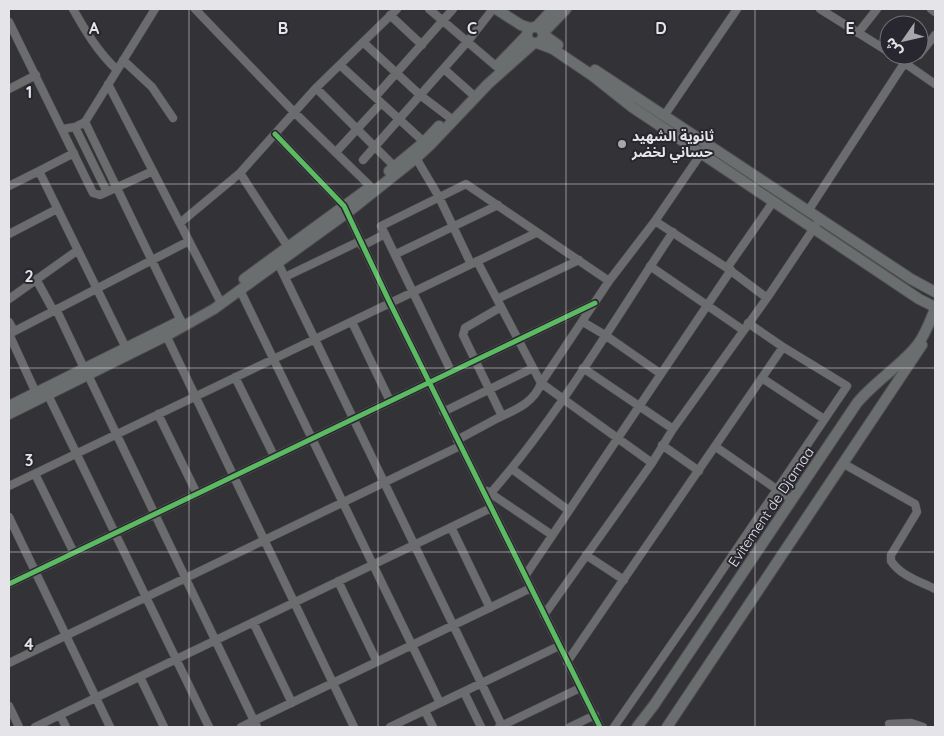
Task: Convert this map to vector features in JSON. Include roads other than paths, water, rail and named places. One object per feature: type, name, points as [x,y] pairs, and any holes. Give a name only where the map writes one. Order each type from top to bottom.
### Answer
[{"type":"main road","points":[[495,9],[516,28],[535,34],[664,116],[773,202],[935,308]]},
{"type":"main road","points":[[369,190],[416,158],[431,144],[488,84],[523,51],[552,9]]},
{"type":"main road","points":[[9,407],[36,393],[86,372],[183,323],[240,290],[278,263],[346,210],[394,166],[424,142],[497,67],[566,9]]},
{"type":"main road","points":[[535,34],[547,46],[596,78],[626,103],[808,211],[911,279],[935,292]]},
{"type":"main road","points":[[220,300],[288,247],[346,210]]},
{"type":"main road","name":"Evitement de Djamaa","points":[[637,727],[654,705],[863,396],[918,343],[935,308]]},
{"type":"main road","points":[[667,727],[935,326]]},
{"type":"main road","points":[[9,407],[48,395],[126,348],[164,333]]},
{"type":"street","points":[[73,9],[103,58],[117,70]]},
{"type":"street","points":[[63,129],[76,127],[85,122],[155,9]]},
{"type":"street","points":[[195,9],[294,112],[336,152],[369,190]]},
{"type":"street","points":[[180,223],[240,173],[316,88],[397,9]]},
{"type":"street","points":[[428,9],[497,67]]},
{"type":"street","points":[[375,97],[453,9]]},
{"type":"street","points":[[363,160],[495,9]]},
{"type":"street","points":[[664,116],[738,9]]},
{"type":"street","points":[[820,9],[879,46]]},
{"type":"street","points":[[858,33],[877,9]]},
{"type":"street","points":[[932,9],[935,12]]},
{"type":"street","points":[[390,15],[422,45]]},
{"type":"street","points":[[9,22],[93,192],[98,196],[153,171]]},
{"type":"street","points":[[363,42],[420,95],[449,117]]},
{"type":"street","points":[[123,60],[146,81],[173,118]]},
{"type":"street","points":[[340,64],[424,142]]},
{"type":"street","points":[[808,211],[906,65]]},
{"type":"street","points":[[908,65],[935,84]]},
{"type":"street","points":[[444,68],[472,93]]},
{"type":"street","points":[[9,89],[36,75]]},
{"type":"street","points":[[108,84],[220,300]]},
{"type":"street","points":[[316,88],[394,166]]},
{"type":"street","points":[[336,152],[382,103]]},
{"type":"street","points":[[85,122],[183,323]]},
{"type":"street","points":[[76,127],[107,192]]},
{"type":"street","points":[[275,134],[346,210],[443,412],[600,727]]},
{"type":"street","points":[[9,663],[384,483],[459,443],[502,416],[517,410],[538,392],[541,383],[609,281],[655,221],[704,149]]},
{"type":"street","points":[[9,186],[74,153]]},
{"type":"street","points":[[416,158],[439,197],[453,227],[502,307],[541,383],[563,397],[652,463]]},
{"type":"street","points":[[39,171],[126,348]]},
{"type":"street","points":[[240,173],[288,247]]},
{"type":"street","points":[[452,372],[381,226],[466,184],[609,281]]},
{"type":"street","points":[[524,576],[707,305],[773,202]]},
{"type":"street","points":[[396,254],[498,205]]},
{"type":"street","points":[[9,234],[57,209]]},
{"type":"street","points":[[544,615],[652,463],[662,445],[742,330],[767,298],[820,219]]},
{"type":"street","points":[[655,221],[729,269],[767,298]]},
{"type":"street","points":[[490,494],[512,469],[563,397],[673,232]]},
{"type":"street","points":[[9,486],[536,233]]},
{"type":"street","points":[[285,277],[384,234]]},
{"type":"street","points":[[10,333],[189,241]]},
{"type":"street","points":[[9,300],[78,250]]},
{"type":"street","points":[[497,299],[579,260]]},
{"type":"street","points":[[278,263],[500,727],[580,688]]},
{"type":"street","points":[[650,266],[742,330]]},
{"type":"street","points":[[36,279],[55,309],[117,434],[256,724]]},
{"type":"street","points":[[240,290],[440,703]]},
{"type":"street","points":[[9,584],[595,303]]},
{"type":"street","points":[[502,307],[463,331],[463,335],[502,416]]},
{"type":"street","points":[[9,322],[10,333],[36,393]]},
{"type":"street","points":[[352,322],[390,401]]},
{"type":"street","points":[[583,322],[606,335],[661,374]]},
{"type":"street","points":[[614,727],[847,386],[748,323]]},
{"type":"street","points":[[164,333],[354,727]]},
{"type":"street","points":[[567,662],[783,347]]},
{"type":"street","points":[[443,412],[534,368]]},
{"type":"street","points":[[583,368],[673,429]]},
{"type":"street","points":[[236,377],[274,456]]},
{"type":"street","points":[[762,378],[824,419]]},
{"type":"street","points":[[48,395],[209,727]]},
{"type":"street","points":[[158,414],[196,494]]},
{"type":"street","points":[[662,445],[699,471]]},
{"type":"street","points":[[716,447],[792,500]]},
{"type":"street","points":[[844,464],[915,504],[917,512],[891,555],[891,561],[896,569],[907,576],[935,588]]},
{"type":"street","points":[[512,469],[568,510]]},
{"type":"street","points":[[35,474],[74,553]]},
{"type":"street","points":[[481,488],[552,535]]},
{"type":"street","points":[[35,727],[491,508]]},
{"type":"street","points":[[9,517],[110,727]]},
{"type":"street","points":[[452,527],[490,608]]},
{"type":"street","points":[[586,555],[624,580]]},
{"type":"street","points":[[338,582],[377,662]]},
{"type":"street","points":[[242,727],[256,724],[292,703],[531,588]]},
{"type":"street","points":[[253,622],[292,703]]},
{"type":"street","points":[[390,727],[404,724],[440,703],[559,646]]},
{"type":"street","points":[[140,677],[164,727]]},
{"type":"street","points":[[464,692],[481,727]]},
{"type":"street","points":[[9,706],[19,727]]},
{"type":"street","points":[[425,711],[433,727]]},
{"type":"street","points":[[60,715],[66,727]]},
{"type":"street","points":[[570,727],[595,715]]},
{"type":"street","points":[[889,724],[910,723],[923,727]]},
{"type":"place","name":"ثانوية الشهيد حساني لخضر","points":[[622,144]]}]
